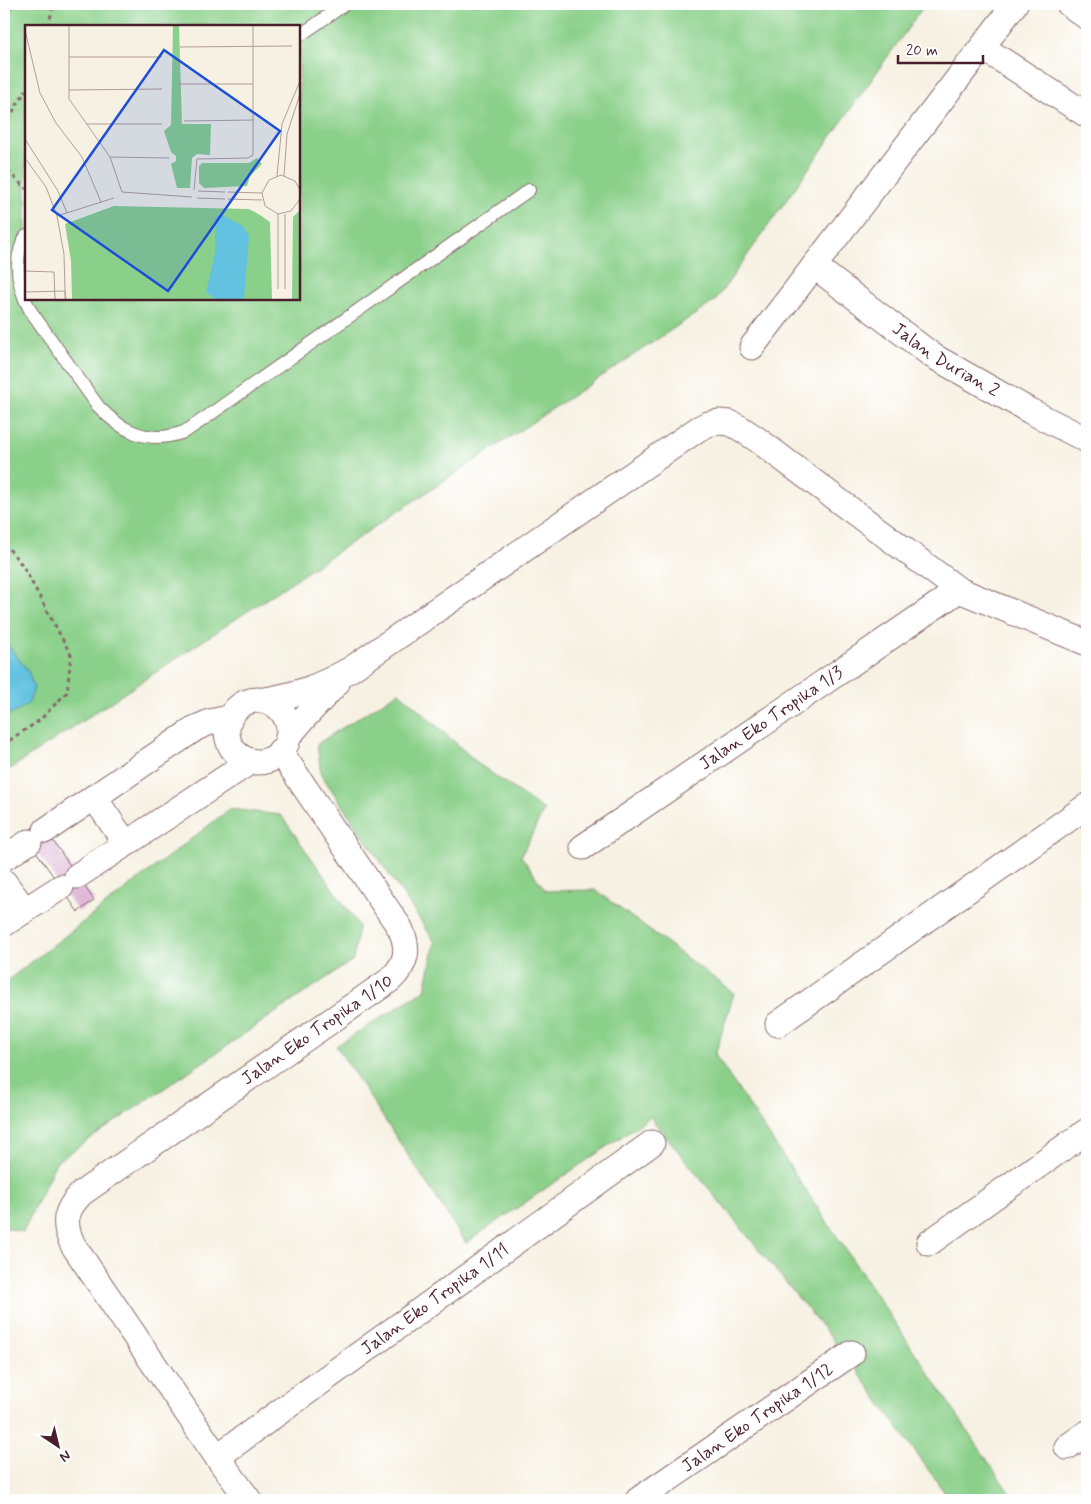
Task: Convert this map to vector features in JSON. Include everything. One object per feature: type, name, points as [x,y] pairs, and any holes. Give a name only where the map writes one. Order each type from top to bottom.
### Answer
[{"type":"street","points":[[752,347],[1015,4]]},
{"type":"street","points":[[1069,4],[1087,16]]},
{"type":"street","points":[[982,48],[1087,115]]},
{"type":"street","name":"Jalan Durian 2","points":[[814,266],[932,356],[1030,411],[1087,440]]},
{"type":"street","points":[[351,669],[318,702],[274,757],[267,760],[251,761],[242,758],[230,745],[227,736],[229,718],[235,709],[244,703],[253,700],[287,697],[331,681],[698,429],[708,424],[719,422],[730,423],[758,440],[959,590],[1087,643]]},
{"type":"street","name":"Jalan Eko Tropika 1/3","points":[[582,846],[959,590]]},
{"type":"street","points":[[264,700],[273,703],[286,718],[288,727],[284,744]]},
{"type":"street","points":[[4,858],[196,728],[210,722],[229,718]]},
{"type":"street","name":"Jalan Eko Tropika 1/10","points":[[217,1456],[82,1259],[68,1235],[66,1223],[68,1212],[74,1201],[82,1193],[390,980],[404,962],[405,938],[400,928],[284,744]]},
{"type":"street","points":[[4,924],[251,761]]},
{"type":"street","points":[[94,797],[126,844]]},
{"type":"street","points":[[778,1024],[1087,806]]},
{"type":"street","points":[[4,882],[25,910]]},
{"type":"street","points":[[929,1243],[1087,1131]]},
{"type":"street","name":"Jalan Eko Tropika 1/11","points":[[217,1456],[652,1142]]},
{"type":"street","name":"Jalan Eko Tropika 1/12","points":[[638,1500],[852,1353]]},
{"type":"street","points":[[1067,1447],[1087,1433]]},
{"type":"street","points":[[217,1456],[249,1500]]},
{"type":"lane","points":[[300,35],[345,4]]},
{"type":"lane","points":[[25,239],[19,257],[18,276],[22,294],[30,310],[98,406],[111,420],[127,430],[145,436],[164,436],[182,432],[198,423],[529,190]]},
{"type":"path","points":[[4,12],[16,4]]},
{"type":"path","points":[[48,25],[54,4]]},
{"type":"path","points":[[4,126],[25,92]]},
{"type":"path","points":[[4,164],[8,171],[25,187]]},
{"type":"path","points":[[4,543],[23,566],[71,655],[67,692],[40,720],[4,744]]},
{"type":"green space","points":[[4,4],[925,4],[715,301],[4,773]]},
{"type":"green space","points":[[399,692],[480,765],[544,810],[521,856],[546,891],[595,890],[734,993],[715,1055],[1014,1500],[950,1500],[851,1362],[650,1117],[466,1243],[336,1046],[425,990],[435,942],[321,774],[317,744]]},
{"type":"green space","points":[[230,809],[281,815],[359,926],[353,960],[56,1162],[23,1232],[4,1227],[4,983]]},
{"type":"water","points":[[4,640],[28,671],[34,688],[29,703],[14,713],[4,715]]},
{"type":"building","points":[[40,822],[94,900],[78,912],[24,834]]}]
